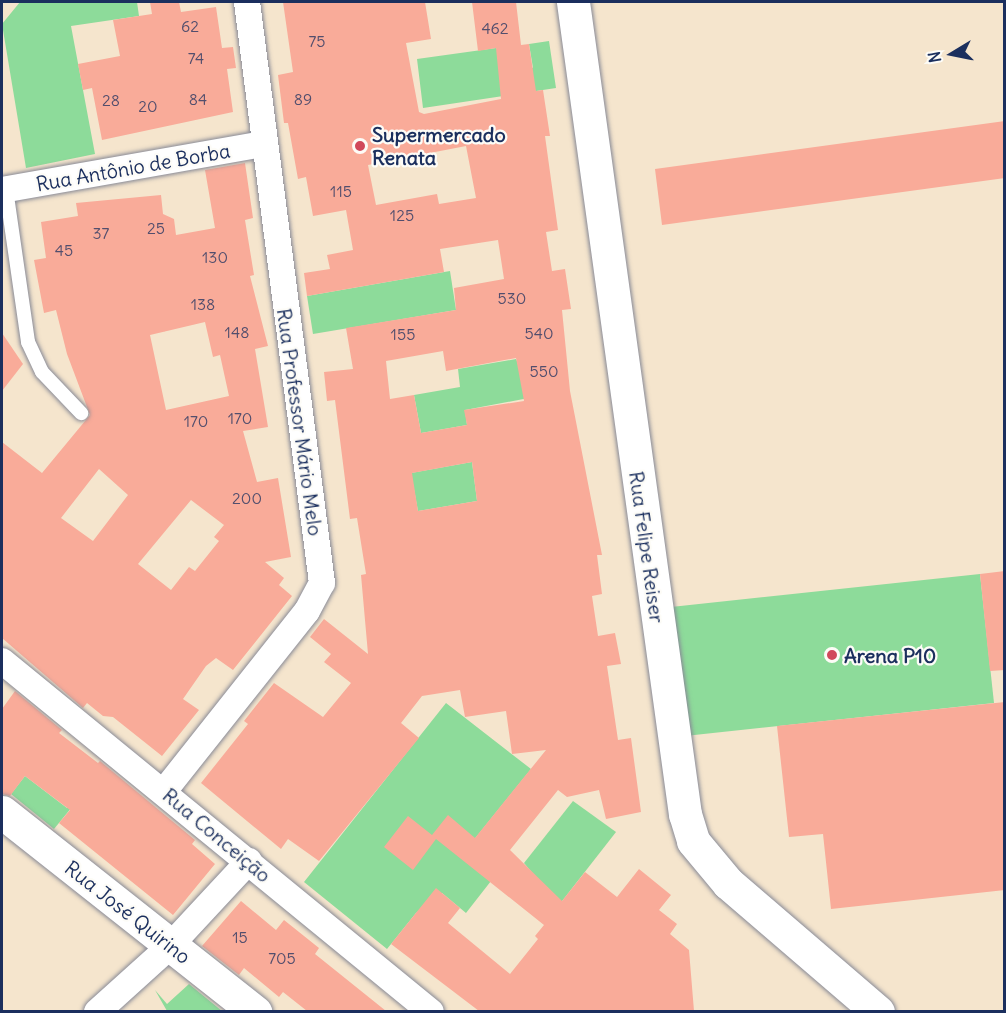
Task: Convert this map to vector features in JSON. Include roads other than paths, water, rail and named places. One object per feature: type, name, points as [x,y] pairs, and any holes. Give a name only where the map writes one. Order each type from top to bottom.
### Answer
[{"type":"street","name":"Rua Professor Mário Melo","points":[[165,790],[307,611],[322,583],[247,2]]},
{"type":"street","name":"Rua Felipe Reiser","points":[[573,2],[685,814],[693,841],[728,883],[878,1011]]},
{"type":"street","name":"Rua Antônio de Borba","points":[[4,189],[264,144]]},
{"type":"street","name":"Rua Conceição","points":[[2,661],[165,790],[430,1011]]},
{"type":"street","name":"Rua José Quirino","points":[[2,812],[255,1011]]},
{"type":"street","points":[[97,1011],[170,946],[249,861]]},
{"type":"lane","points":[[4,189],[28,342],[42,372],[81,413]]},
{"type":"place","name":"Supermercado Renata","points":[[360,146]]},
{"type":"place","name":"Arena P10","points":[[832,655]]}]
